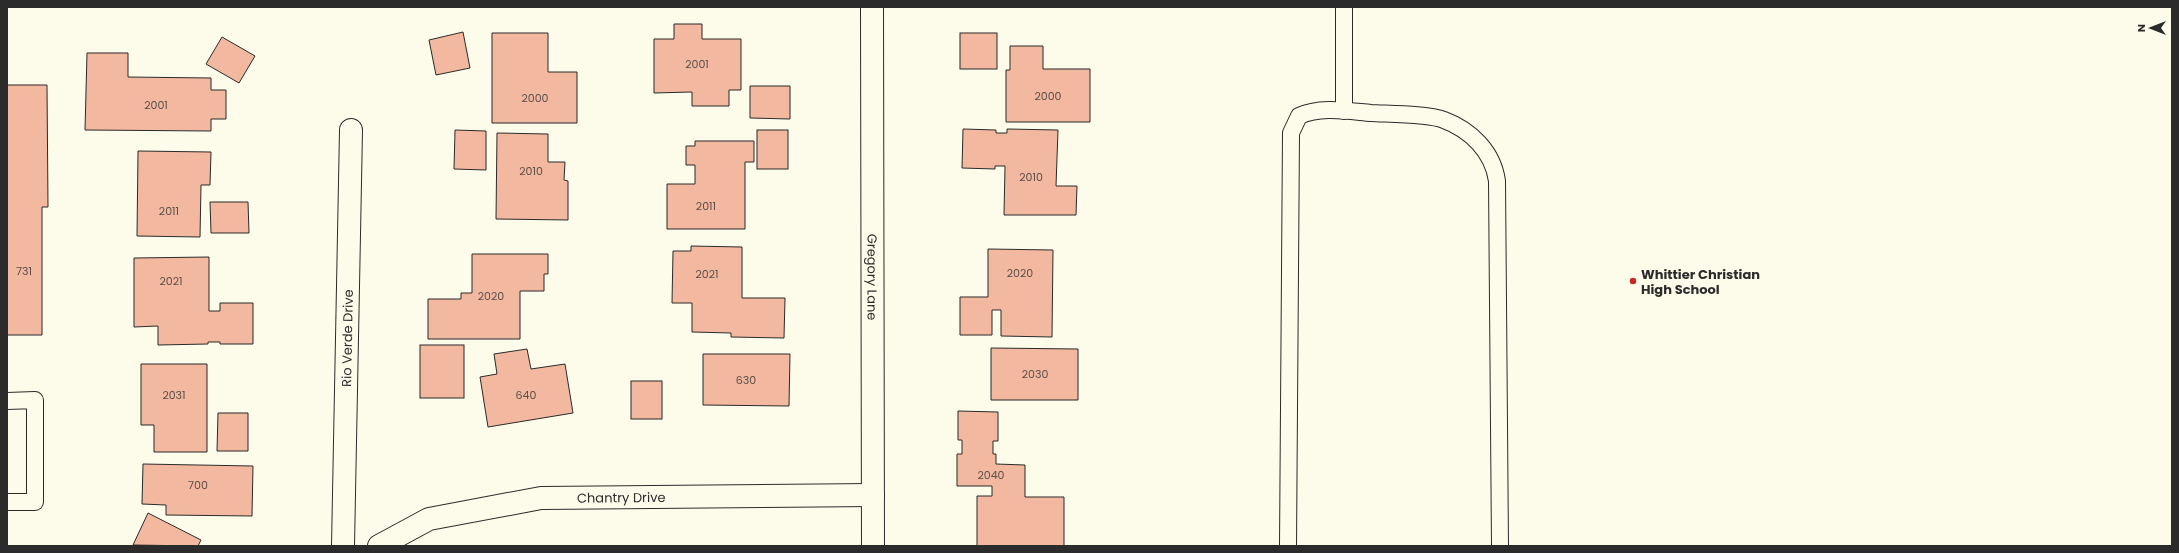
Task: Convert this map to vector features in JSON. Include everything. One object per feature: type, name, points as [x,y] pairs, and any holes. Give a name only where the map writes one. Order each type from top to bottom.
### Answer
[{"type":"street","name":"Gregory Lane","points":[[872,7],[873,546]]},
{"type":"street","name":"Rio Verde Drive","points":[[343,546],[351,130]]},
{"type":"street","name":"Chantry Drive","points":[[379,546],[429,519],[541,498],[873,496]]},
{"type":"lane","points":[[1344,7],[1344,111]]},
{"type":"lane","points":[[1288,546],[1291,133],[1299,116],[1312,110],[1443,119],[1460,127],[1474,138],[1486,150],[1495,167],[1497,181],[1500,546]]},
{"type":"lane","points":[[7,401],[35,400],[34,502],[7,502]]},
{"type":"building","points":[[674,24],[702,24],[702,39],[741,39],[741,90],[729,90],[729,106],[692,106],[692,92],[654,93],[654,39],[674,39]]},
{"type":"building","points":[[463,32],[470,68],[436,75],[429,40]]},
{"type":"building","points":[[492,33],[548,33],[548,72],[577,72],[577,123],[492,123]]},
{"type":"building","points":[[960,33],[997,33],[997,69],[960,69]]},
{"type":"building","points":[[222,37],[255,56],[239,83],[206,64]]},
{"type":"building","points":[[1010,46],[1043,46],[1043,69],[1090,69],[1090,122],[1006,122],[1006,70],[1010,70]]},
{"type":"building","points":[[87,53],[128,53],[128,77],[211,78],[211,90],[226,90],[226,119],[211,119],[211,131],[85,130]]},
{"type":"building","points":[[7,85],[47,85],[48,207],[42,207],[42,335],[7,335]]},
{"type":"building","points":[[750,86],[790,86],[790,119],[750,118]]},
{"type":"building","points":[[963,129],[996,130],[996,133],[1007,133],[1007,129],[1058,130],[1056,186],[1077,186],[1076,215],[1004,215],[1005,166],[995,166],[995,169],[962,168]]},
{"type":"building","points":[[455,130],[486,131],[486,170],[454,169]]},
{"type":"building","points":[[757,130],[788,130],[788,169],[757,169]]},
{"type":"building","points":[[497,133],[548,134],[548,162],[565,162],[564,180],[568,181],[568,220],[496,219]]},
{"type":"building","points":[[695,141],[754,141],[754,162],[745,162],[745,229],[667,229],[667,184],[695,184],[695,165],[686,165],[686,146],[695,146]]},
{"type":"building","points":[[138,151],[211,152],[210,185],[201,185],[200,237],[137,236]]},
{"type":"building","points":[[210,202],[248,202],[249,233],[211,233]]},
{"type":"building","points":[[691,246],[742,247],[742,298],[785,298],[784,338],[731,337],[731,333],[692,332],[692,303],[672,303],[673,251],[691,251]]},
{"type":"building","points":[[988,249],[1053,250],[1052,337],[1001,336],[1001,310],[992,310],[992,335],[960,335],[960,297],[988,297]]},
{"type":"building","points":[[472,254],[548,254],[548,274],[544,274],[544,291],[520,291],[520,339],[428,339],[428,299],[461,299],[461,293],[472,293]]},
{"type":"building","points":[[209,257],[209,311],[220,311],[220,303],[253,303],[253,344],[220,344],[220,342],[208,342],[208,344],[158,345],[158,326],[134,327],[134,258]]},
{"type":"building","points":[[420,345],[464,345],[464,398],[420,398]]},
{"type":"building","points":[[991,348],[1078,349],[1078,400],[991,400]]},
{"type":"building","points":[[527,349],[531,369],[565,364],[573,413],[488,427],[480,377],[497,374],[494,354]]},
{"type":"building","points":[[703,354],[790,354],[789,406],[703,405]]},
{"type":"building","points":[[141,364],[207,364],[207,452],[154,452],[154,425],[141,425]]},
{"type":"building","points":[[631,381],[662,381],[662,419],[631,419]]},
{"type":"building","points":[[958,411],[998,412],[998,441],[993,441],[993,454],[996,454],[996,464],[1025,465],[1025,497],[1064,497],[1064,546],[977,546],[977,496],[992,496],[992,486],[957,486],[957,454],[962,454],[962,440],[958,440]]},
{"type":"building","points":[[218,413],[248,413],[248,451],[217,451]]},
{"type":"building","points":[[143,464],[253,466],[252,516],[166,515],[166,505],[142,504]]},
{"type":"building","points":[[148,513],[201,540],[198,546],[133,545]]},
{"type":"place","name":"Whittier Christian High School","points":[[1633,281]]}]
